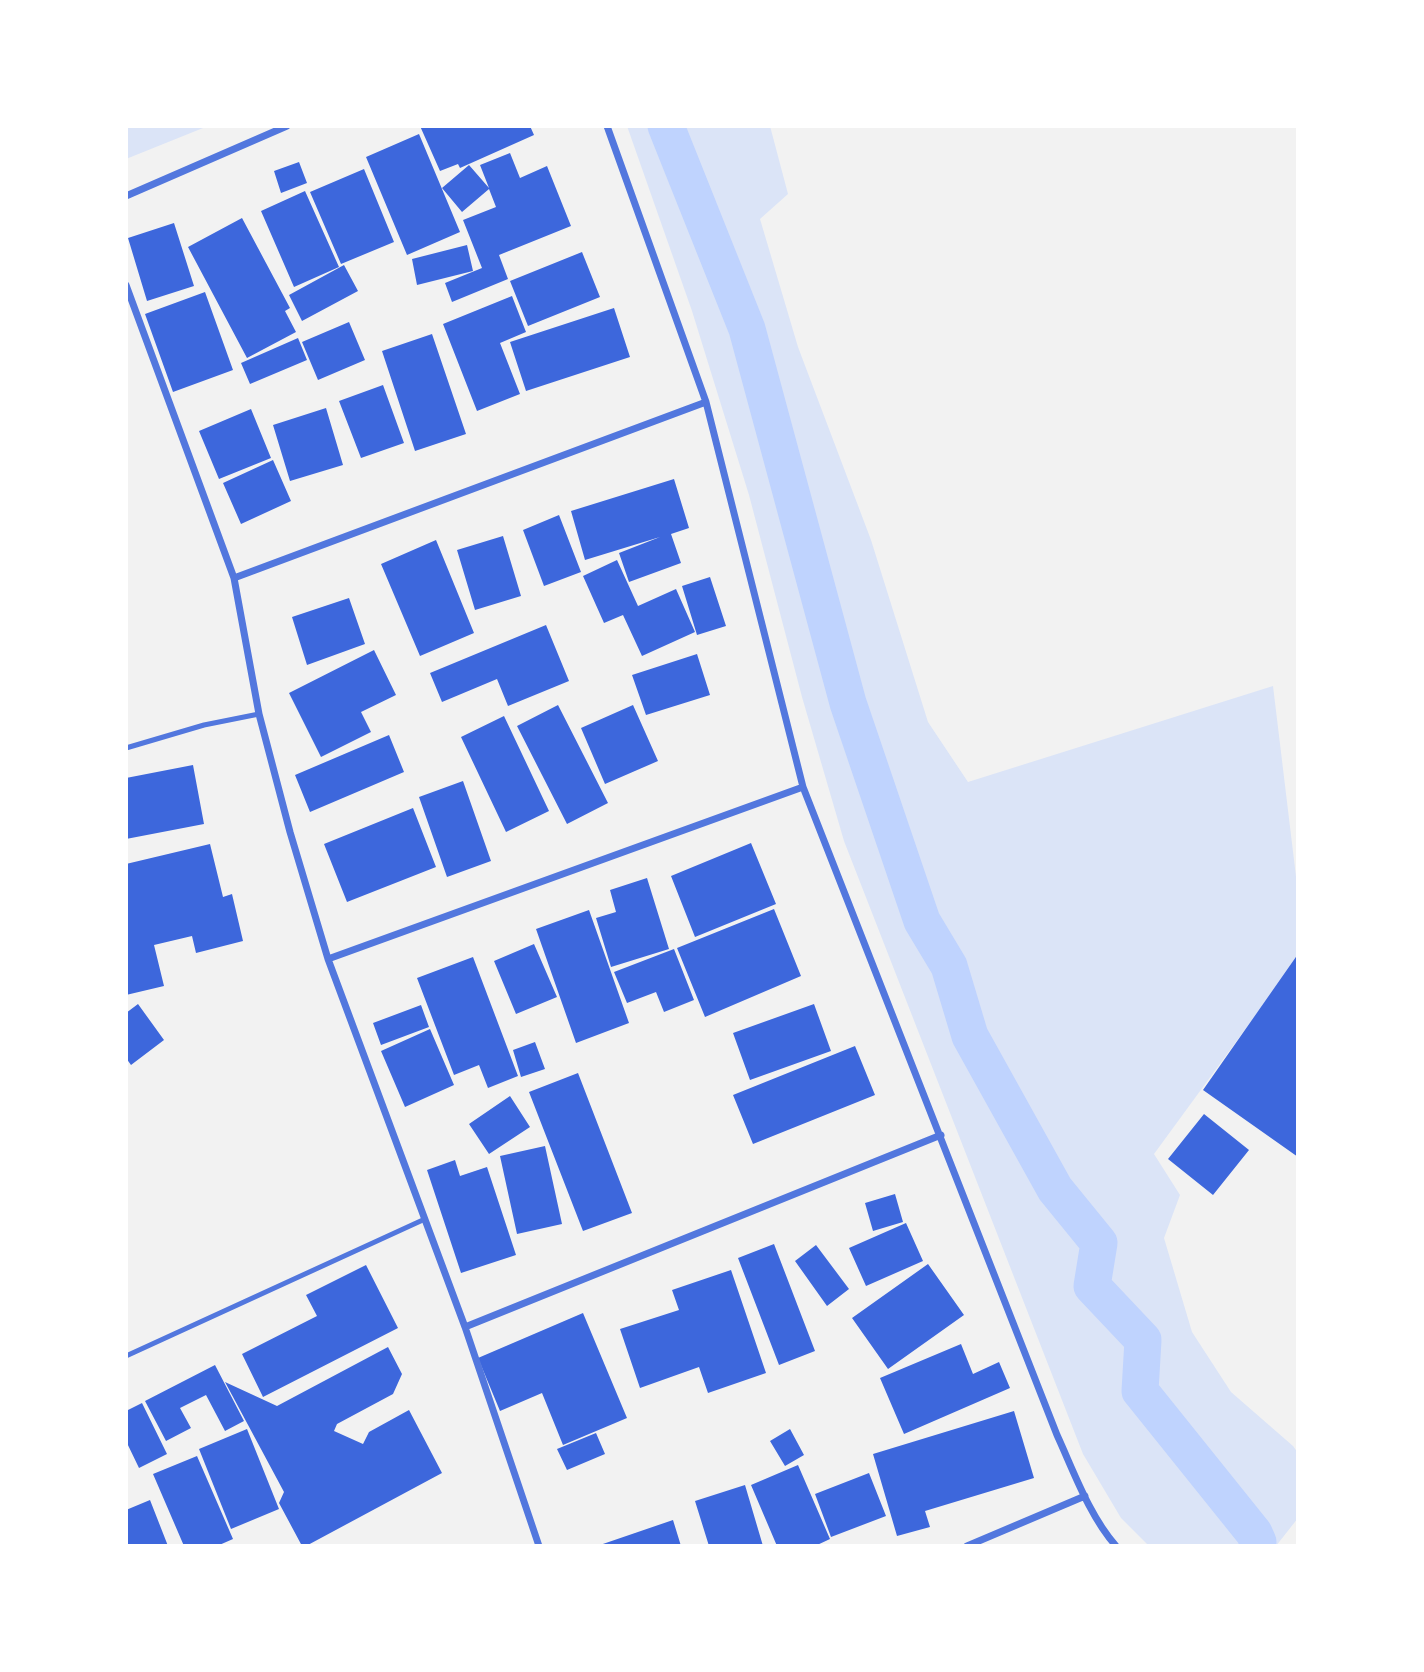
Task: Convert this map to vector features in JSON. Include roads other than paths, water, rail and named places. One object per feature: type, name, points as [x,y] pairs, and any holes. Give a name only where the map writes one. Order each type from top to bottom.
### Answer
[{"type":"street","points":[[126,196],[287,126]]},
{"type":"street","points":[[607,126],[706,402],[803,787],[1057,1435],[1086,1496],[1116,1546]]},
{"type":"street","points":[[126,285],[234,578],[259,714],[290,832],[328,959],[465,1327],[539,1546]]},
{"type":"street","points":[[234,578],[706,402]]},
{"type":"street","points":[[328,959],[803,787]]},
{"type":"street","points":[[465,1327],[941,1135]]},
{"type":"street","points":[[967,1546],[1086,1496]]},
{"type":"lane","points":[[126,748],[204,725],[259,714]]},
{"type":"lane","points":[[126,1356],[425,1219]]},
{"type":"waterway","points":[[666,126],[747,329],[848,703],[922,921],[949,966],[970,1036],[1055,1189],[1099,1243],[1092,1286],[1143,1340],[1140,1391],[1254,1533],[1258,1542]]}]
